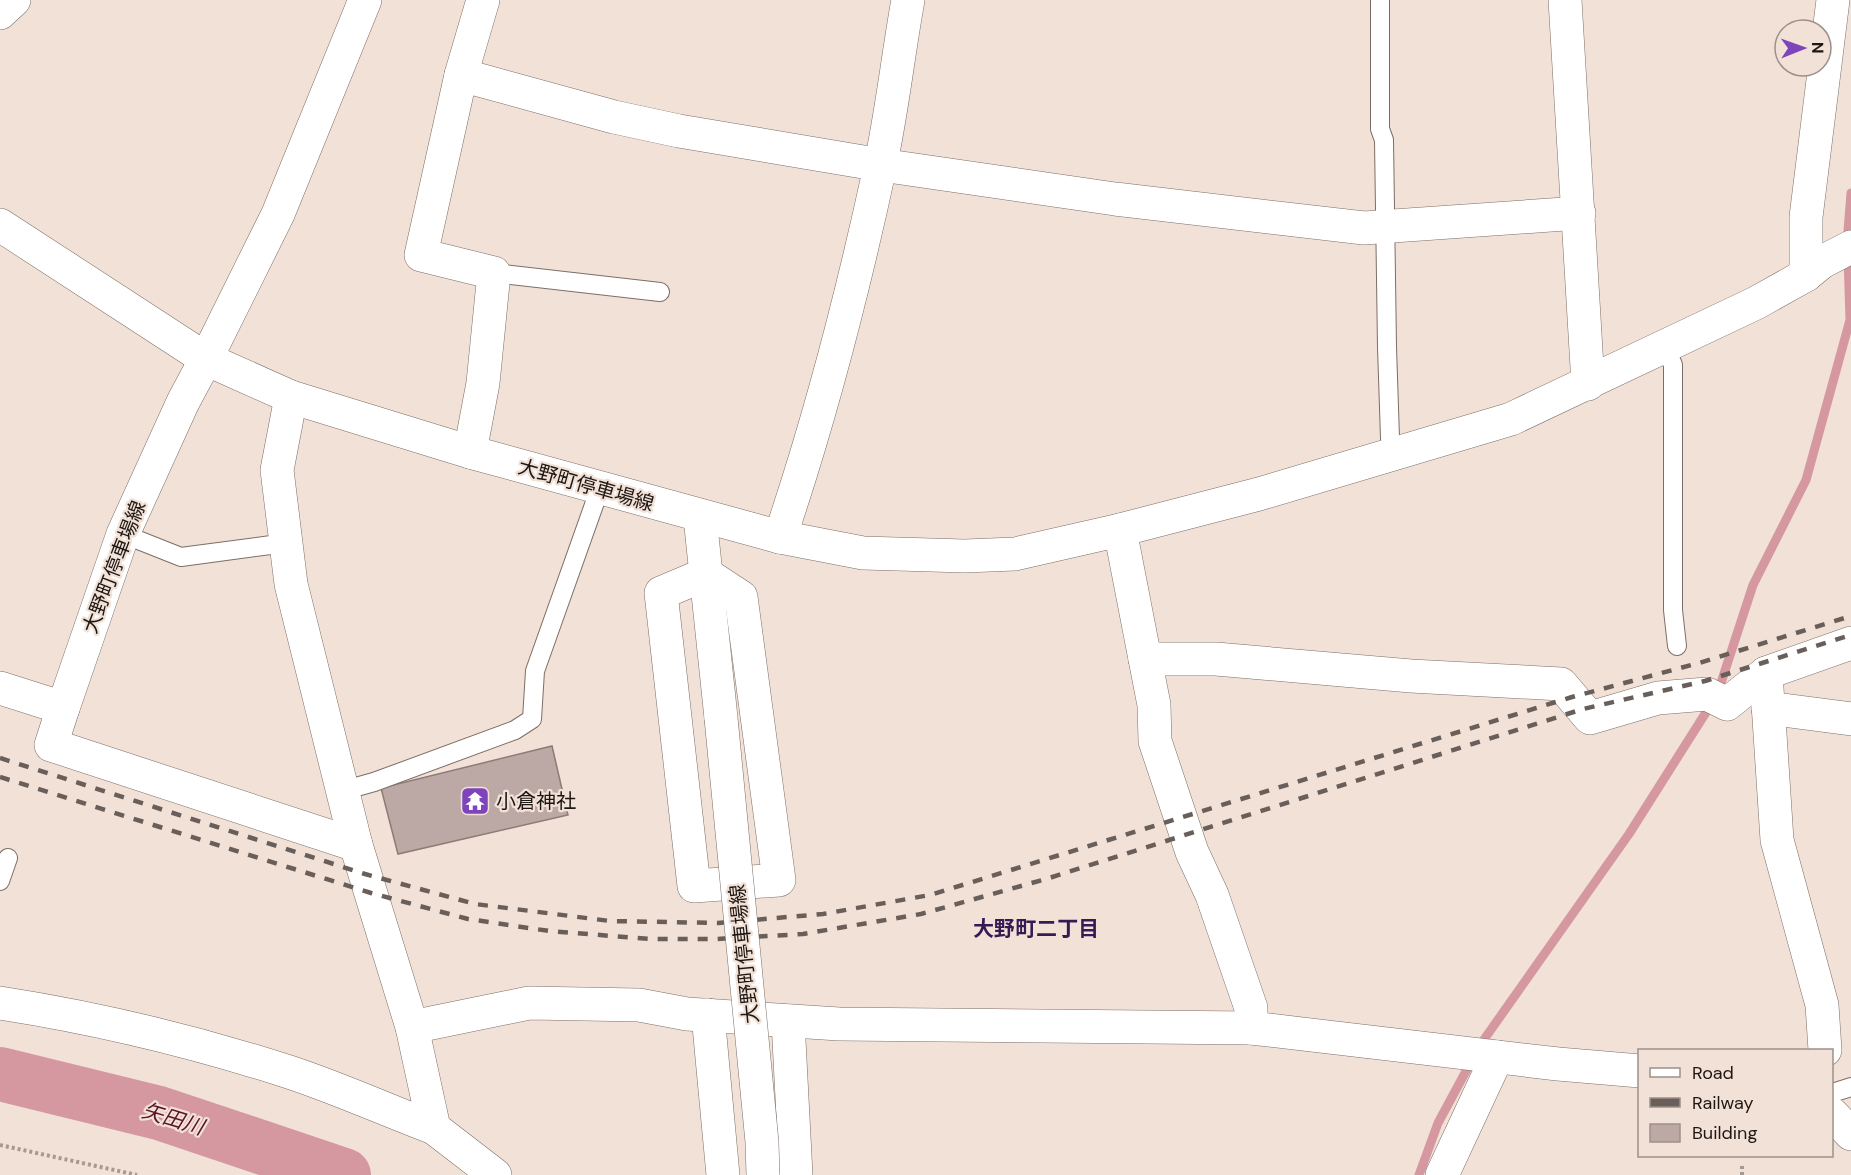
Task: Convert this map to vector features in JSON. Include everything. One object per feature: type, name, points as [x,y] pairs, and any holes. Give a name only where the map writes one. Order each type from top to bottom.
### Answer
[{"type":"street","points":[[0,13],[14,0]]},
{"type":"street","points":[[0,225],[206,358],[278,214],[365,0]]},
{"type":"street","points":[[470,452],[483,383],[494,273],[421,255],[461,75],[483,0]]},
{"type":"street","points":[[780,537],[818,420],[845,321],[880,165],[908,0]]},
{"type":"street","points":[[1565,0],[1588,384]]},
{"type":"street","points":[[1814,268],[1806,217],[1833,0]]},
{"type":"street","points":[[461,75],[614,117],[880,165],[1115,199],[1364,228],[1578,213]]},
{"type":"street","points":[[700,517],[780,537],[863,553],[965,556],[1016,554],[1120,530],[1259,494],[1511,418],[1588,384],[1756,303],[1851,247]]},
{"type":"street","name":"大野町停車場線","points":[[356,845],[51,745],[123,534],[183,402],[206,358],[291,397],[470,452],[700,517],[762,1142],[763,1175]]},
{"type":"street","points":[[291,397],[277,470],[293,594],[356,845],[412,1027],[434,1128]]},
{"type":"street","points":[[1120,530],[1154,705],[1155,741],[1192,852],[1212,895],[1251,1008],[1251,1028]]},
{"type":"street","points":[[706,574],[741,597],[779,880],[694,886],[661,593],[706,574]]},
{"type":"street","points":[[1145,659],[1216,659],[1412,676],[1561,684],[1590,718],[1658,698],[1717,699],[1766,673],[1851,643]]},
{"type":"street","points":[[1766,673],[1777,840],[1822,1005],[1825,1049]]},
{"type":"street","points":[[0,688],[63,708]]},
{"type":"street","points":[[1768,708],[1851,719]]},
{"type":"street","points":[[0,1003],[43,1010],[206,1048],[290,1073],[434,1128],[495,1175]]},
{"type":"street","points":[[412,1027],[529,1003],[639,1005],[708,1015],[840,1024],[1251,1028],[1638,1071]]},
{"type":"street","points":[[708,1015],[723,1175]]},
{"type":"street","points":[[788,1020],[796,1175]]},
{"type":"street","points":[[1442,1175],[1480,1055]]},
{"type":"street","points":[[1833,1115],[1851,1134]]},
{"type":"lane","points":[[1380,0],[1380,129],[1384,140],[1389,415],[1390,438],[1395,454]]},
{"type":"lane","points":[[494,273],[660,292]]},
{"type":"lane","points":[[1665,346],[1673,365],[1673,610],[1677,646]]},
{"type":"lane","points":[[342,790],[374,782],[504,734],[532,719],[535,671],[600,488]]},
{"type":"lane","points":[[123,534],[181,557],[286,543]]},
{"type":"lane","points":[[0,881],[8,858]]},
{"type":"lane","points":[[1833,1093],[1851,1087]]},
{"type":"path","points":[[0,1145],[137,1175]]},
{"type":"path","points":[[1742,1166],[1742,1175]]},
{"type":"building","name":"小倉神社","points":[[552,746],[568,815],[398,854],[381,788]]},
{"type":"waterway","points":[[1847,243],[1851,193]]},
{"type":"waterway","points":[[1478,1048],[1629,834],[1717,695],[1753,585],[1806,480],[1850,320],[1848,256]]},
{"type":"waterway","points":[[1419,1175],[1438,1123],[1472,1060]]},
{"type":"waterway","name":"矢田川","points":[[0,1074],[159,1113],[344,1175]]},
{"type":"railway","points":[[0,758],[365,874],[475,904],[610,921],[718,923],[823,914],[930,895],[1572,697],[1699,663],[1851,616]]},
{"type":"railway","points":[[0,777],[371,893],[468,919],[549,931],[650,939],[716,939],[803,934],[921,914],[1046,879],[1583,709],[1705,681],[1851,635]]},
{"type":"place","name":"小倉神社","points":[[475,801]]},
{"type":"district","name":"大野町二丁目","points":[[1036,929]]}]
